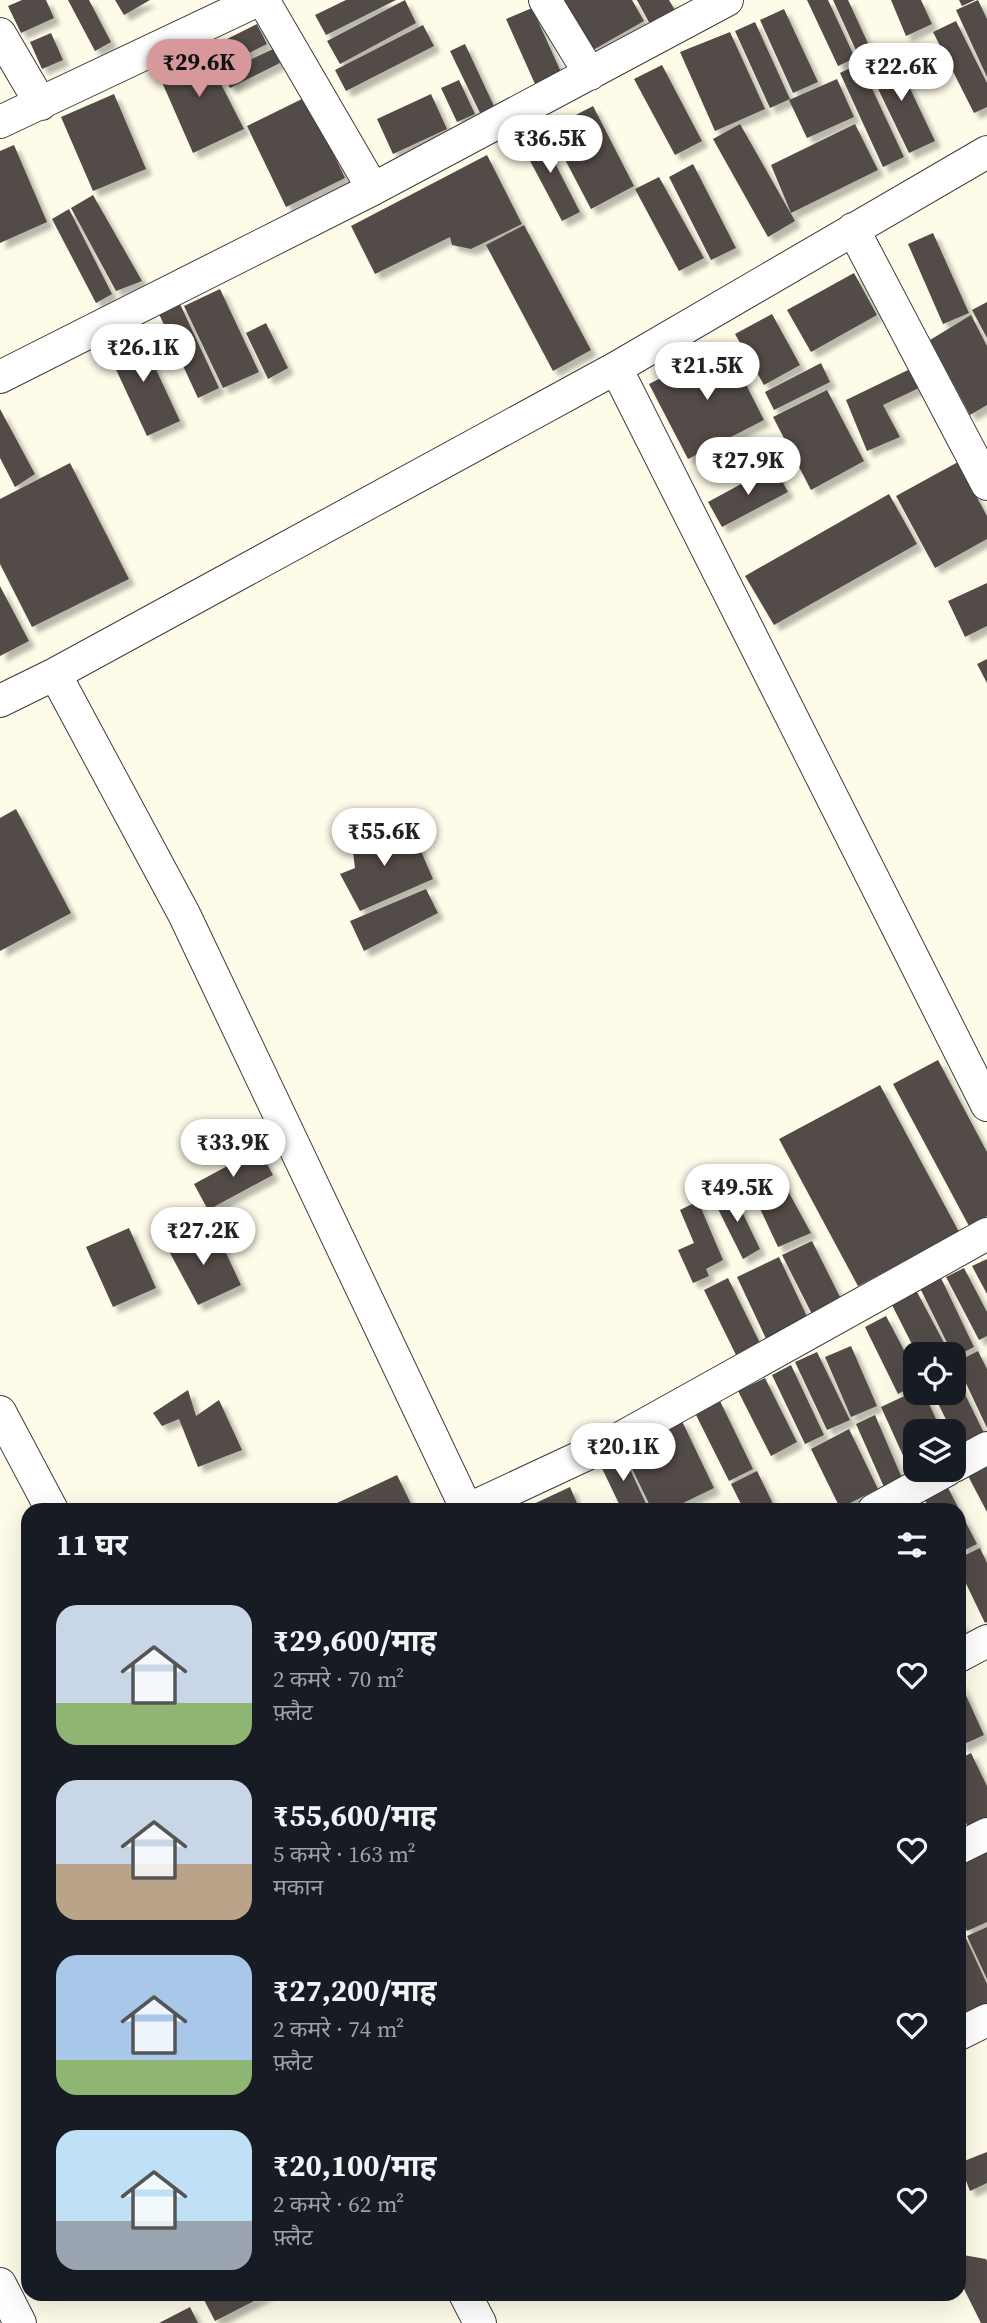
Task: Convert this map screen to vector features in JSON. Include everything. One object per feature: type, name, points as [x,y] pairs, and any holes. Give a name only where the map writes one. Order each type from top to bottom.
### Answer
[{"type":"street","points":[[0,122],[261,0],[373,189]]},
{"type":"street","points":[[545,0],[590,74]]},
{"type":"street","points":[[0,377],[373,189],[727,0]]},
{"type":"street","points":[[0,34],[41,104]]},
{"type":"street","points":[[0,701],[55,674],[616,368],[987,152]]},
{"type":"street","points":[[853,229],[976,436],[987,484]]},
{"type":"street","points":[[616,368],[987,1105]]},
{"type":"street","points":[[55,674],[184,914],[464,1503]]},
{"type":"street","points":[[482,1503],[617,1440],[987,1234]]},
{"type":"street","points":[[0,1412],[48,1503]]},
{"type":"street","points":[[966,1459],[987,1448]]},
{"type":"street","points":[[887,1503],[925,1482]]},
{"type":"street","points":[[966,1652],[987,1641]]},
{"type":"street","points":[[966,1844],[987,1834]]},
{"type":"street","points":[[966,2030],[987,2020]]},
{"type":"street","points":[[0,2284],[20,2323]]},
{"type":"street","points":[[469,2301],[480,2323]]},
{"type":"building","points":[[22,0],[46,0],[54,18],[21,33],[8,6]]},
{"type":"building","points":[[68,0],[89,0],[111,42],[95,51]]},
{"type":"building","points":[[115,0],[150,0],[124,15]]},
{"type":"building","points":[[346,0],[396,0],[326,35],[315,15]]},
{"type":"building","points":[[405,0],[416,23],[340,64],[327,41]]},
{"type":"building","points":[[564,0],[632,0],[644,21],[593,50]]},
{"type":"building","points":[[637,0],[669,0],[676,12],[651,26]]},
{"type":"building","points":[[807,0],[828,0],[855,58],[838,66]]},
{"type":"building","points":[[833,0],[848,0],[872,52],[859,57]]},
{"type":"building","points":[[891,0],[921,0],[932,24],[906,36]]},
{"type":"building","points":[[959,0],[975,0],[962,6]]},
{"type":"building","points":[[978,0],[987,19],[987,77],[956,10]]},
{"type":"building","points":[[532,8],[561,72],[535,84],[506,19]]},
{"type":"building","points":[[784,9],[818,82],[793,93],[760,20]]},
{"type":"building","points":[[956,21],[987,83],[987,107],[974,113],[933,32]]},
{"type":"building","points":[[755,22],[790,99],[770,108],[735,31]]},
{"type":"building","points":[[257,24],[267,44],[217,69],[207,49]]},
{"type":"building","points":[[423,25],[434,46],[346,91],[335,70]]},
{"type":"building","points":[[730,32],[765,109],[715,131],[680,52]]},
{"type":"building","points":[[51,33],[63,60],[42,69],[30,42]]},
{"type":"building","points":[[465,44],[494,106],[480,113],[450,51]]},
{"type":"building","points":[[201,45],[244,129],[193,153],[155,66]]},
{"type":"building","points":[[273,49],[280,63],[230,88],[222,73]]},
{"type":"building","points":[[893,53],[935,141],[909,153],[867,66]]},
{"type":"building","points":[[860,63],[904,157],[883,167],[840,73]]},
{"type":"building","points":[[662,65],[702,141],[675,155],[634,79]]},
{"type":"building","points":[[837,79],[854,117],[807,138],[789,100]]},
{"type":"building","points":[[459,80],[475,114],[457,122],[441,88]]},
{"type":"building","points":[[114,94],[146,169],[93,191],[61,117]]},
{"type":"building","points":[[431,94],[447,129],[393,154],[377,119]]},
{"type":"building","points":[[306,97],[345,178],[286,207],[247,126]]},
{"type":"building","points":[[593,106],[634,186],[591,209],[549,129]]},
{"type":"building","points":[[740,124],[795,221],[768,237],[713,139]]},
{"type":"building","points":[[855,124],[878,170],[791,213],[771,165]]},
{"type":"building","points":[[538,130],[580,212],[562,221],[519,140]]},
{"type":"building","points":[[14,145],[47,222],[0,243],[0,151]]},
{"type":"building","points":[[487,155],[522,224],[471,249],[452,245],[450,237],[375,274],[351,226]]},
{"type":"building","points":[[693,164],[736,248],[711,260],[669,177]]},
{"type":"building","points":[[659,177],[704,258],[679,271],[635,189]]},
{"type":"building","points":[[93,195],[142,281],[116,291],[71,208]]},
{"type":"building","points":[[69,209],[112,294],[96,303],[52,219]]},
{"type":"building","points":[[524,225],[591,350],[553,371],[486,245]]},
{"type":"building","points":[[933,233],[969,313],[943,324],[908,244]]},
{"type":"building","points":[[854,273],[877,315],[811,352],[787,310]]},
{"type":"building","points":[[220,289],[259,372],[223,388],[184,306]]},
{"type":"building","points":[[987,302],[987,338],[972,310]]},
{"type":"building","points":[[180,304],[219,388],[198,398],[159,314]]},
{"type":"building","points":[[772,314],[800,365],[764,385],[735,334]]},
{"type":"building","points":[[971,315],[987,346],[987,405],[970,415],[930,340]]},
{"type":"building","points":[[266,323],[288,368],[268,379],[246,333]]},
{"type":"building","points":[[139,333],[180,421],[147,436],[106,348]]},
{"type":"building","points":[[726,345],[764,420],[688,459],[649,384]]},
{"type":"building","points":[[821,363],[830,382],[774,410],[765,392]]},
{"type":"building","points":[[908,370],[919,388],[883,405],[900,437],[867,451],[846,400]]},
{"type":"building","points":[[827,390],[864,461],[811,490],[773,417]]},
{"type":"building","points":[[0,409],[35,474],[15,487],[0,458]]},
{"type":"building","points":[[958,462],[987,516],[987,539],[935,568],[896,496]]},
{"type":"building","points":[[70,463],[129,579],[32,627],[0,564],[0,499]]},
{"type":"building","points":[[774,466],[788,492],[722,527],[708,502]]},
{"type":"building","points":[[889,494],[917,544],[774,625],[745,576]]},
{"type":"building","points":[[987,583],[987,626],[965,637],[948,601]]},
{"type":"building","points":[[0,586],[29,641],[0,656]]},
{"type":"building","points":[[987,659],[987,683],[977,664]]},
{"type":"building","points":[[16,809],[71,913],[0,951],[0,818]]},
{"type":"building","points":[[382,825],[397,844],[414,835],[433,879],[360,911],[340,874],[355,868],[352,844]]},
{"type":"building","points":[[426,889],[438,913],[364,951],[350,921]]},
{"type":"building","points":[[938,1060],[987,1152],[987,1216],[969,1226],[893,1084]]},
{"type":"building","points":[[880,1085],[959,1232],[858,1286],[779,1139]]},
{"type":"building","points":[[259,1149],[273,1175],[208,1210],[194,1184]]},
{"type":"building","points":[[777,1171],[811,1233],[778,1247],[750,1187]]},
{"type":"building","points":[[731,1189],[760,1249],[743,1259],[713,1199]]},
{"type":"building","points":[[698,1201],[723,1260],[706,1269],[709,1276],[693,1283],[678,1250],[694,1243],[680,1210]]},
{"type":"building","points":[[129,1228],[156,1288],[113,1307],[86,1247]]},
{"type":"building","points":[[183,1231],[193,1253],[217,1234],[241,1285],[198,1305],[163,1240]]},
{"type":"building","points":[[812,1241],[846,1309],[817,1324],[782,1255]]},
{"type":"building","points":[[779,1257],[810,1323],[768,1343],[737,1277]]},
{"type":"building","points":[[987,1259],[987,1294],[972,1266]]},
{"type":"building","points":[[964,1268],[987,1312],[987,1336],[979,1340],[946,1277]]},
{"type":"building","points":[[728,1278],[761,1345],[738,1359],[704,1290]]},
{"type":"building","points":[[941,1278],[974,1347],[966,1351],[966,1342],[947,1342],[920,1288]]},
{"type":"building","points":[[917,1292],[944,1342],[911,1342],[892,1305]]},
{"type":"building","points":[[886,1316],[903,1348],[903,1391],[898,1394],[865,1327]]},
{"type":"building","points":[[851,1346],[877,1406],[851,1417],[825,1357]]},
{"type":"building","points":[[978,1351],[987,1369],[987,1428],[966,1383],[966,1357]]},
{"type":"building","points":[[817,1352],[850,1420],[827,1430],[795,1362]]},
{"type":"building","points":[[791,1365],[824,1435],[805,1444],[772,1375]]},
{"type":"building","points":[[765,1378],[797,1442],[771,1456],[738,1391]]},
{"type":"building","points":[[188,1390],[196,1416],[219,1400],[242,1450],[198,1467],[179,1419],[162,1426],[153,1413]]},
{"type":"building","points":[[966,1396],[985,1435],[966,1445],[966,1419],[946,1419],[939,1405],[966,1405]]},
{"type":"building","points":[[903,1397],[903,1405],[930,1405],[936,1419],[903,1419],[903,1455],[881,1407]]},
{"type":"building","points":[[720,1401],[753,1469],[729,1481],[695,1413]]},
{"type":"building","points":[[875,1415],[902,1478],[884,1487],[856,1424]]},
{"type":"building","points":[[681,1419],[714,1488],[683,1503],[649,1503],[622,1448]]},
{"type":"building","points":[[849,1429],[878,1489],[850,1503],[838,1503],[811,1449]]},
{"type":"building","points":[[622,1452],[646,1503],[619,1503],[599,1462]]},
{"type":"building","points":[[987,1461],[987,1512],[966,1472]]},
{"type":"building","points":[[757,1471],[773,1503],[740,1503],[731,1484]]},
{"type":"building","points":[[397,1475],[411,1503],[337,1503]]},
{"type":"building","points":[[946,1484],[956,1503],[926,1503],[923,1496]]},
{"type":"building","points":[[570,1487],[577,1503],[536,1503]]},
{"type":"building","points":[[966,1523],[977,1544],[966,1550]]},
{"type":"building","points":[[980,1548],[987,1563],[985,1623],[966,1584],[966,1555]]},
{"type":"building","points":[[966,1695],[984,1735],[966,1743]]},
{"type":"building","points":[[971,1753],[987,1786],[987,1821],[969,1829],[966,1823],[966,1756]]},
{"type":"building","points":[[987,1845],[987,1922],[967,1931],[966,1929],[966,1853]]},
{"type":"building","points":[[987,1927],[987,1979],[967,1936]]},
{"type":"building","points":[[966,1938],[987,1984],[987,2005],[966,2015]]},
{"type":"building","points":[[987,2152],[987,2183],[970,2191],[966,2181],[966,2160]]},
{"type":"building","points":[[966,2256],[987,2261],[987,2323],[981,2323],[966,2293]]},
{"type":"building","points":[[205,2301],[254,2301],[215,2321]]},
{"type":"building","points":[[190,2307],[198,2323],[159,2323]]}]
